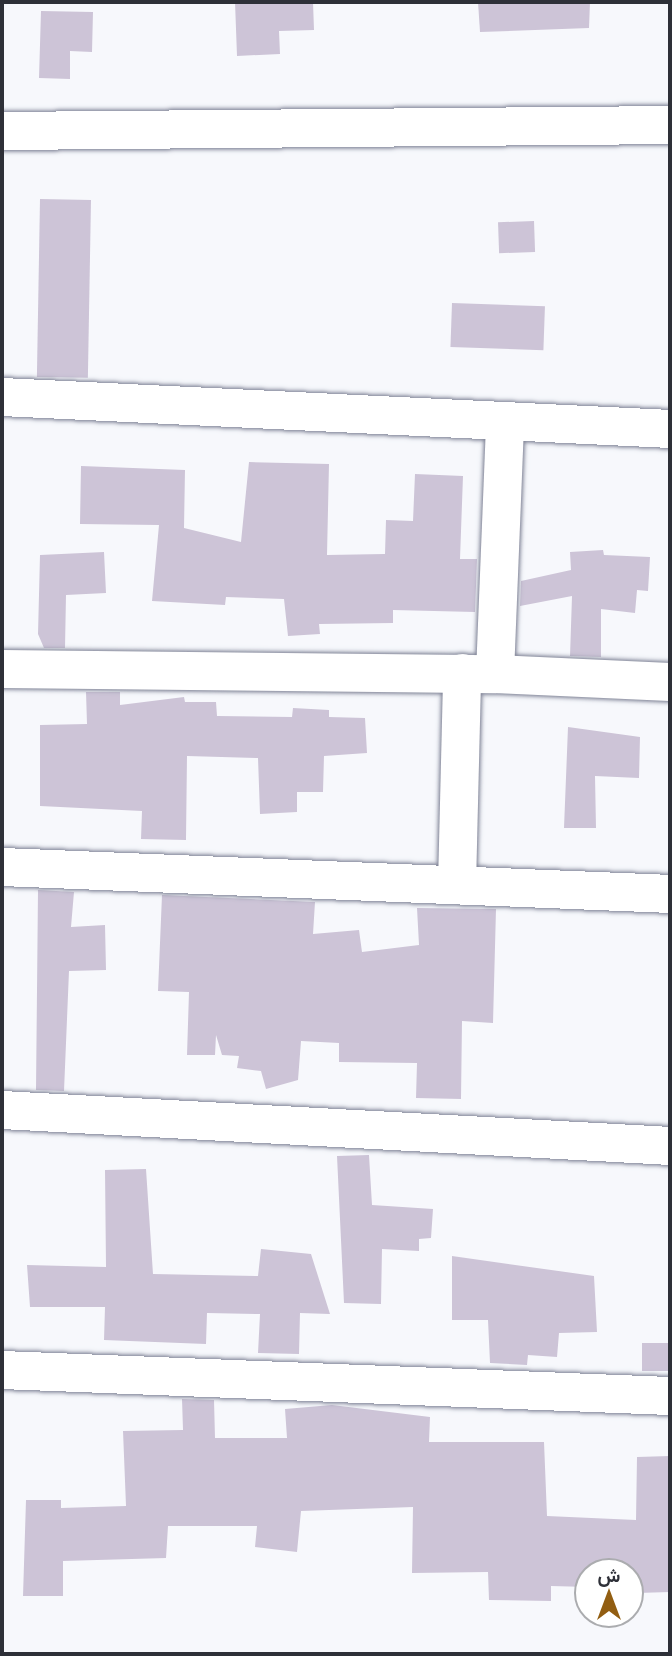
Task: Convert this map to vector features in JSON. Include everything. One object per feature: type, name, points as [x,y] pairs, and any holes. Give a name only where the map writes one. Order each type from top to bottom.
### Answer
[{"type":"street","points":[[2,131],[670,125]]},
{"type":"street","points":[[2,397],[505,424],[670,429]]},
{"type":"street","points":[[457,885],[505,424]]},
{"type":"street","points":[[2,669],[478,673],[670,682]]},
{"type":"street","points":[[2,867],[670,894]]},
{"type":"street","points":[[2,1110],[670,1146]]},
{"type":"street","points":[[2,1370],[670,1396]]},
{"type":"building","points":[[235,2],[313,2],[314,30],[279,31],[280,54],[237,56]]},
{"type":"building","points":[[478,2],[590,2],[589,28],[480,32]]},
{"type":"building","points":[[41,11],[93,12],[92,52],[70,51],[70,79],[39,78]]},
{"type":"building","points":[[40,199],[91,200],[88,378],[37,377]]},
{"type":"building","points":[[534,221],[535,252],[499,253],[498,222]]},
{"type":"building","points":[[452,303],[545,306],[543,350],[450,347]]},
{"type":"building","points":[[249,462],[329,464],[327,555],[385,554],[386,520],[413,521],[415,474],[463,476],[460,559],[477,559],[475,612],[393,610],[393,623],[319,624],[320,634],[288,636],[284,599],[226,597],[225,605],[152,601],[159,525],[80,524],[81,466],[185,470],[184,528],[241,542]]},
{"type":"building","points":[[603,550],[604,555],[650,557],[648,591],[637,590],[635,613],[601,609],[601,657],[570,656],[572,596],[520,606],[521,581],[571,570],[570,552]]},
{"type":"building","points":[[104,552],[106,593],[66,595],[65,648],[44,648],[38,634],[40,555]]},
{"type":"building","points":[[86,692],[120,692],[120,705],[184,697],[185,702],[216,702],[217,716],[292,717],[293,708],[329,710],[329,717],[365,718],[367,753],[324,756],[323,792],[297,792],[297,812],[260,814],[258,758],[187,756],[186,840],[141,839],[142,811],[40,806],[40,725],[87,724]]},
{"type":"building","points":[[568,727],[640,737],[639,778],[595,776],[596,828],[564,828]]},
{"type":"building","points":[[38,890],[74,892],[71,927],[105,925],[106,970],[69,971],[64,1091],[36,1090]]},
{"type":"building","points":[[162,895],[315,902],[313,934],[359,930],[362,952],[419,945],[417,908],[496,909],[493,1023],[462,1021],[461,1099],[416,1098],[417,1063],[339,1062],[339,1043],[301,1041],[298,1080],[266,1089],[261,1071],[237,1068],[239,1056],[222,1055],[216,1035],[215,1055],[187,1055],[189,992],[158,991]]},
{"type":"building","points":[[369,1155],[372,1205],[433,1209],[431,1238],[419,1239],[419,1251],[382,1249],[381,1304],[344,1303],[337,1156]]},
{"type":"building","points":[[146,1169],[153,1274],[258,1276],[261,1249],[311,1254],[330,1314],[300,1313],[299,1354],[258,1353],[260,1314],[207,1313],[206,1344],[104,1340],[105,1307],[30,1307],[27,1265],[106,1267],[105,1170]]},
{"type":"building","points":[[452,1256],[594,1276],[597,1332],[559,1333],[557,1357],[528,1355],[527,1365],[490,1363],[488,1320],[452,1320]]},
{"type":"building","points":[[642,1343],[670,1343],[670,1371],[642,1371]]},
{"type":"building","points":[[182,1399],[214,1400],[215,1438],[287,1438],[285,1409],[332,1405],[430,1417],[429,1442],[544,1442],[547,1516],[636,1520],[637,1457],[670,1456],[670,1592],[644,1593],[644,1558],[574,1558],[574,1587],[551,1586],[551,1601],[489,1600],[488,1572],[412,1573],[413,1507],[301,1511],[297,1552],[255,1547],[257,1526],[168,1526],[166,1558],[63,1561],[63,1596],[23,1596],[26,1500],[61,1500],[61,1508],[126,1506],[123,1431],[183,1430]]}]
